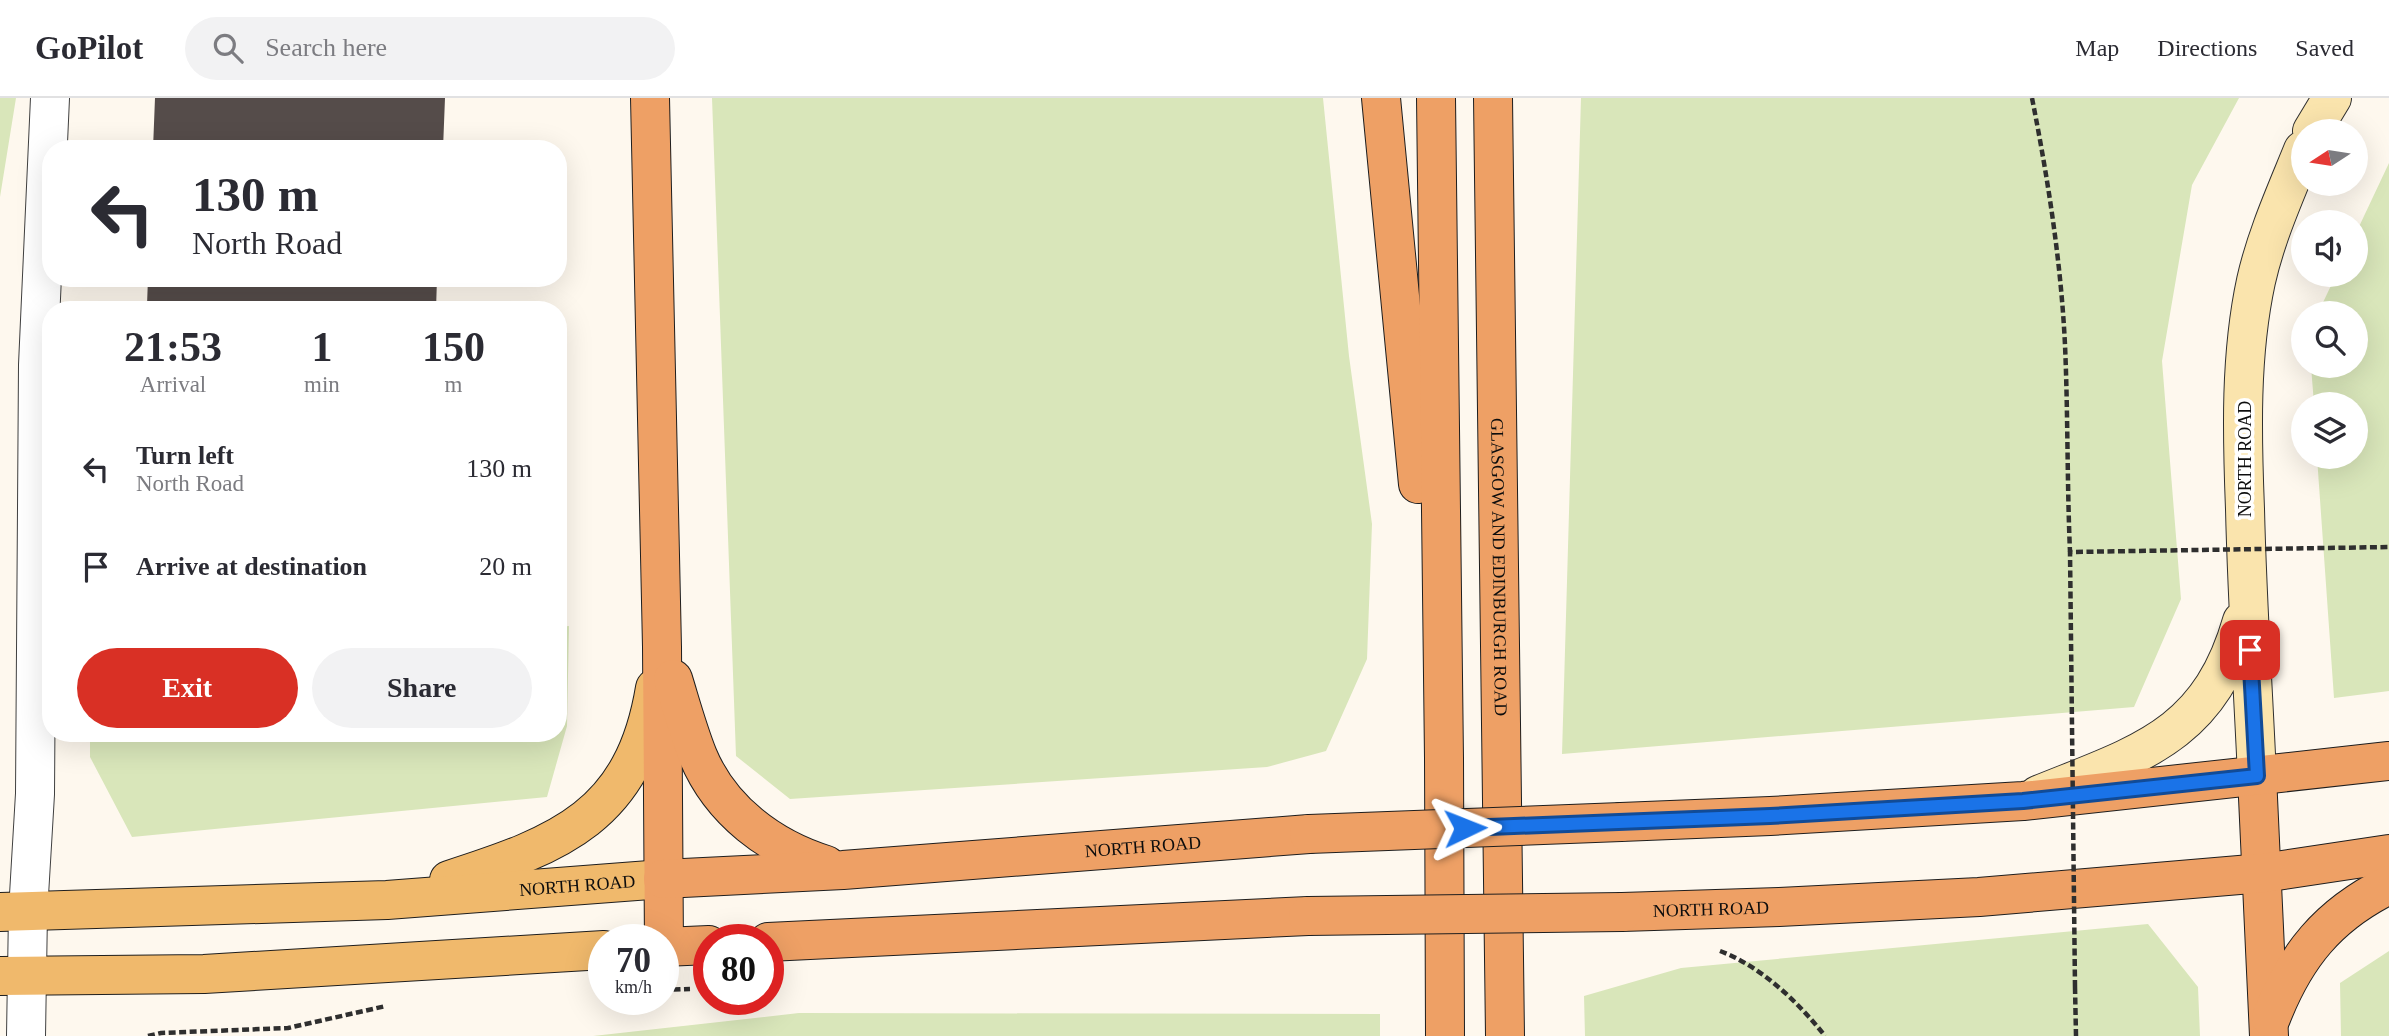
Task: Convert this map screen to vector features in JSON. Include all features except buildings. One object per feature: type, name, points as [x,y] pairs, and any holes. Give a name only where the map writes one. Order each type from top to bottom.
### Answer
[{"type":"highway","points":[[650,98],[662,647],[664,924]]},
{"type":"highway","points":[[1381,98],[1444,758]]},
{"type":"highway","points":[[1436,98],[1445,1036]]},
{"type":"highway","name":"GLASGOW AND EDINBURGH ROAD","points":[[1493,98],[1505,1036]]},
{"type":"highway","points":[[662,647],[699,757],[712,782],[727,801],[765,837],[787,851],[843,870]]},
{"type":"highway","points":[[2257,776],[2389,761]]},
{"type":"highway","name":"NORTH ROAD","points":[[663,879],[843,870],[1309,834],[1770,816],[2023,801],[2257,776],[2263,873],[1979,897],[1779,907],[1308,916],[784,941]]},
{"type":"highway","points":[[2269,1030],[2263,873],[2389,854]]},
{"type":"highway","points":[[2269,1030],[2282,990],[2297,963],[2315,940],[2330,923],[2356,903],[2389,885]]},
{"type":"main road","points":[[2319,119],[2332,98]]},
{"type":"main road","name":"NORTH ROAD","points":[[2257,776],[2243,460],[2246,358],[2256,280],[2291,179]]},
{"type":"main road","points":[[2023,801],[2141,752],[2166,737],[2186,720],[2206,699],[2223,672],[2236,643],[2248,602]]},
{"type":"main road","points":[[387,900],[518,858],[549,843],[595,812],[618,786],[642,743],[652,710],[662,647]]},
{"type":"main road","name":"NORTH ROAD","points":[[14,912],[387,900],[663,879]]},
{"type":"main road","points":[[14,976],[204,974],[588,951]]},
{"type":"street","points":[[48,140],[50,98]]},
{"type":"street","points":[[26,1036],[14,976],[14,912],[35,793],[38,365],[42,276]]},
{"type":"path","points":[[2032,98],[2055,239],[2065,344],[2076,1036]]},
{"type":"path","points":[[2070,552],[2389,547]]},
{"type":"path","points":[[1709,949],[1733,956],[1770,981],[1797,1004],[1825,1036]]},
{"type":"path","points":[[148,1036],[161,1033],[288,1028],[394,1004]]},
{"type":"green space","points":[[0,98],[16,98],[0,197]]},
{"type":"green space","points":[[712,98],[1323,98],[1349,356],[1372,524],[1367,659],[1326,751],[1267,767],[790,799],[736,756]]},
{"type":"green space","points":[[1581,98],[2239,98],[2192,185],[2162,361],[2181,599],[2134,707],[1562,754]]},
{"type":"green space","points":[[2389,163],[2389,691],[2334,698],[2318,469],[2368,469],[2368,392],[2313,392],[2312,378],[2368,378],[2368,301],[2324,301],[2330,287],[2368,287],[2367,210]]},
{"type":"green space","points":[[567,626],[569,626],[567,726]]},
{"type":"green space","points":[[90,742],[562,742],[547,797],[132,837],[90,757]]},
{"type":"green space","points":[[2148,924],[2198,987],[2200,1036],[1585,1036],[1584,996],[1681,968]]},
{"type":"green space","points":[[2389,951],[2389,1036],[2341,1036],[2340,983]]},
{"type":"green space","points":[[1380,1014],[1380,1036],[593,1036],[784,1015]]},
{"type":"route","points":[[1465,828],[1770,816],[2023,801],[2257,776],[2250,650]]}]
